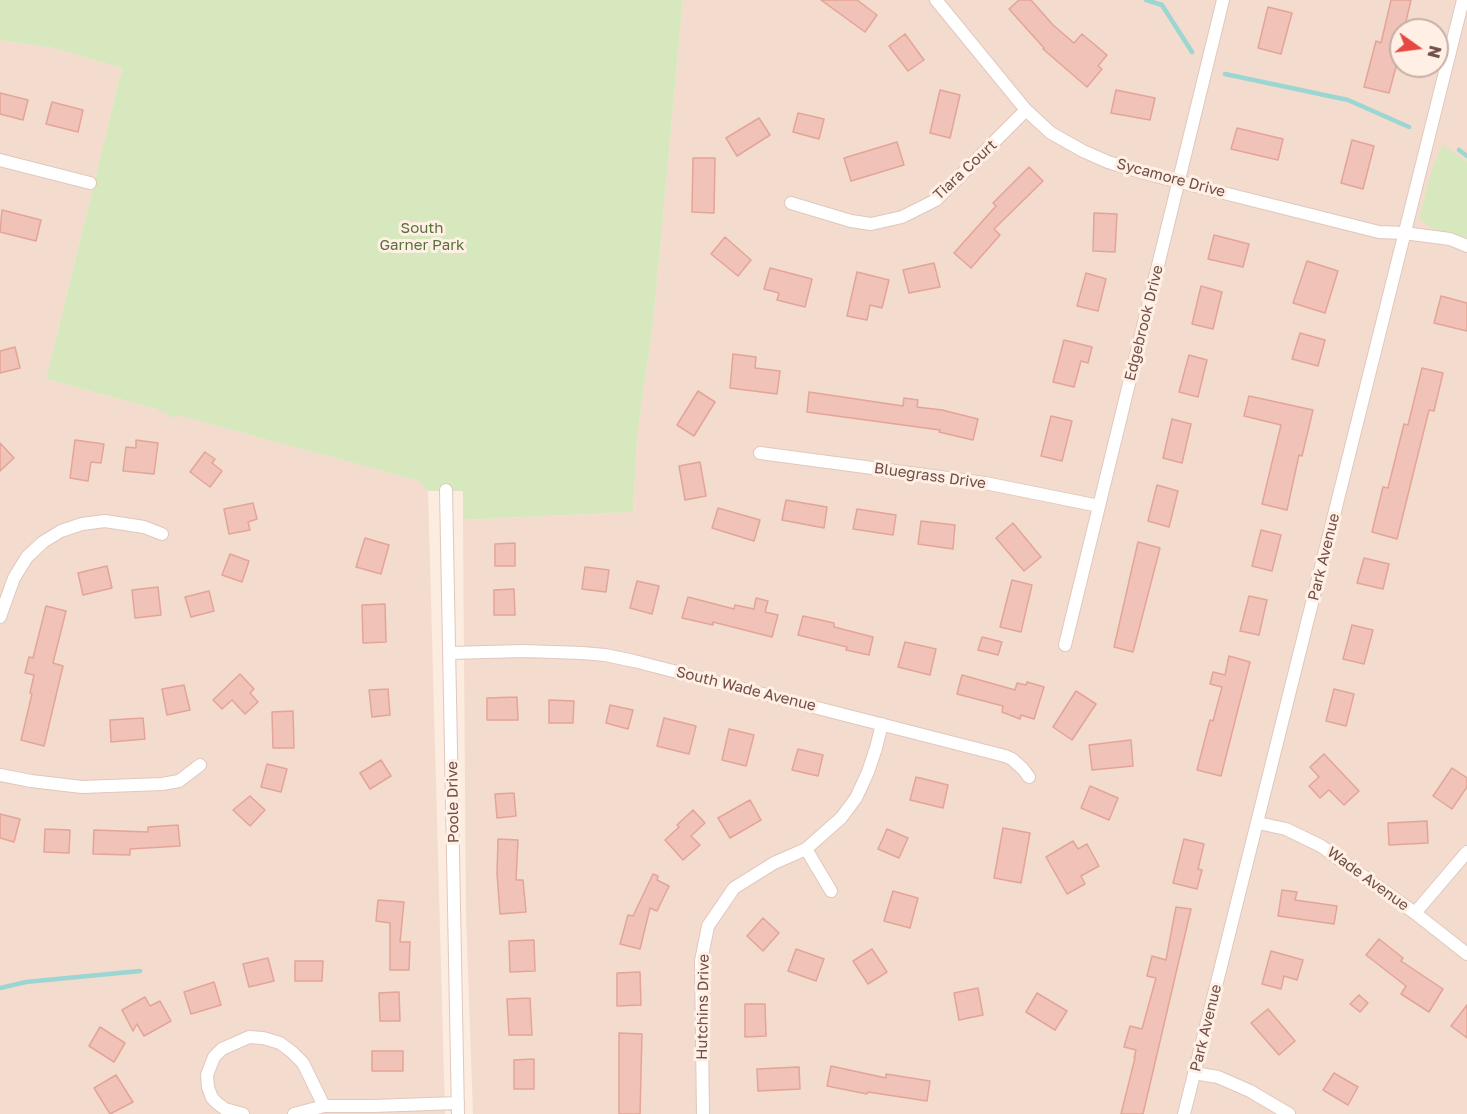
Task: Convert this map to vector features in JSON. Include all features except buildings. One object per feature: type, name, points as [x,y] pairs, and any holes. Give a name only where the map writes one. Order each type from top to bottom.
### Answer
[{"type":"street","name":"Sycamore Drive","points":[[936,0],[1026,110],[1051,133],[1083,151],[1108,162],[1379,232],[1450,239],[1467,246]]},
{"type":"street","name":"Edgebrook Drive","points":[[1065,645],[1223,0]]},
{"type":"street","name":"Park Avenue","points":[[1184,1114],[1463,0]]},
{"type":"street","name":"Tiara Court","points":[[791,203],[871,224],[902,217],[936,200],[1026,110]]},
{"type":"street","points":[[0,160],[90,183]]},
{"type":"street","name":"Bluegrass Drive","points":[[760,453],[985,483],[1099,506]]},
{"type":"street","name":"Poole Drive","points":[[446,490],[458,1108]]},
{"type":"street","points":[[0,617],[14,578],[27,557],[43,542],[61,531],[82,524],[105,521],[144,527],[162,534]]},
{"type":"street","name":"South Wade Avenue","points":[[450,653],[523,651],[605,655],[1012,759],[1029,777]]},
{"type":"street","name":"Hutchins Drive","points":[[703,1114],[701,961],[708,926],[734,888],[774,863],[806,849],[842,818],[856,798],[876,748],[882,724]]},
{"type":"street","points":[[0,774],[31,781],[82,787],[150,785],[179,781],[200,765]]},
{"type":"street","name":"Wade Avenue","points":[[1258,823],[1286,829],[1321,846],[1415,913],[1467,954]]},
{"type":"street","points":[[806,849],[831,891]]},
{"type":"street","points":[[1415,913],[1467,852]]},
{"type":"street","points":[[243,1114],[225,1109],[212,1098],[207,1075],[209,1065],[222,1049],[249,1038],[263,1038],[280,1043],[292,1052],[303,1063],[324,1106]]},
{"type":"street","points":[[1194,1072],[1218,1077],[1240,1086],[1289,1114]]},
{"type":"street","points":[[294,1114],[324,1106],[458,1108]]},
{"type":"shaded area","points":[[683,0],[1467,0],[1467,1114],[473,1114],[466,915],[463,520],[633,512],[637,438],[653,324]]},
{"type":"shaded area","points":[[0,40],[53,48],[122,68],[46,379],[419,481],[428,491],[445,1114],[0,1114]]},
{"type":"green space","name":"South Garner Park","points":[[0,0],[683,0],[653,324],[637,438],[633,512],[463,520],[463,491],[428,491],[419,481],[177,415],[175,418],[156,409],[46,379],[122,68],[53,48],[0,40]]},
{"type":"green space","points":[[1443,145],[1467,162],[1467,242],[1437,232],[1419,218],[1432,168]]},
{"type":"waterway","points":[[1146,0],[1162,5],[1192,52]]},
{"type":"waterway","points":[[1225,74],[1348,100],[1409,127]]},
{"type":"waterway","points":[[1459,150],[1467,156]]},
{"type":"waterway","points":[[0,988],[26,982],[140,971]]}]
